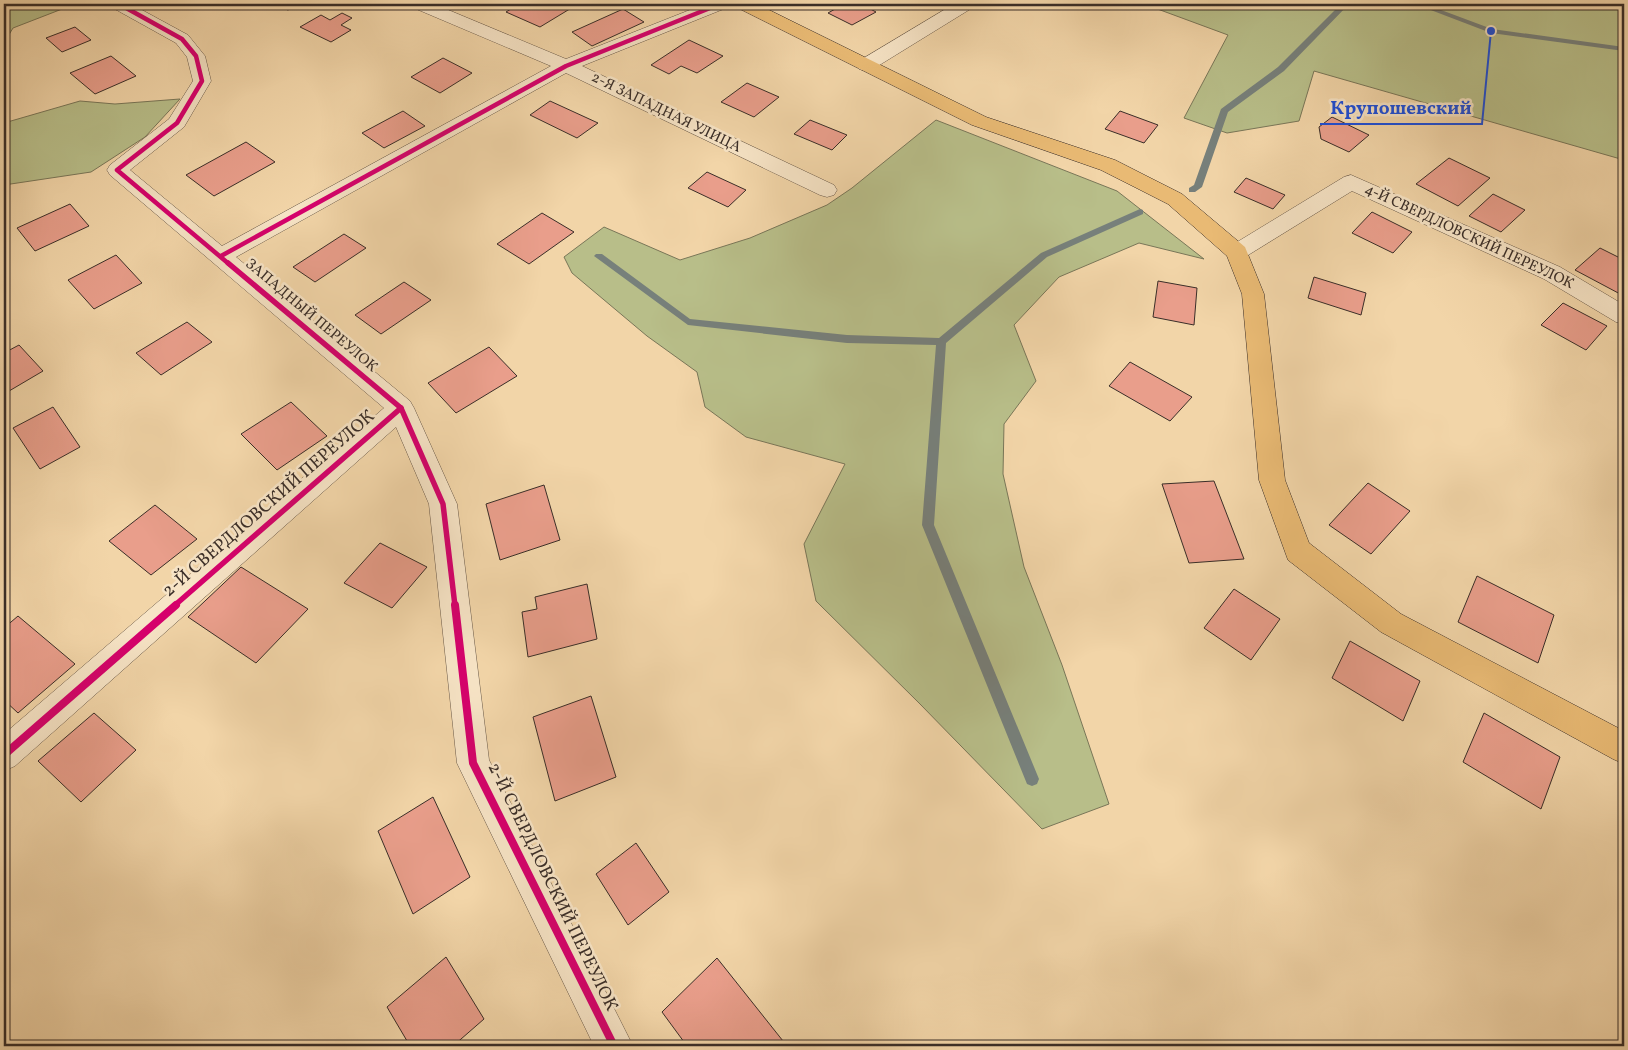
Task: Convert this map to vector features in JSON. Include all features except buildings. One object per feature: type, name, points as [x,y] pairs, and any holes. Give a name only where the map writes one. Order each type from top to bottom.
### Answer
[{"type":"main road","points":[[744,4],[979,121],[1108,165],[1175,199],[1237,252],[1252,294],[1272,480],[1298,551],[1391,623],[1624,748]]},
{"type":"street","name":"ЗАПАДНЫЙ ПЕРЕУЛОК","points":[[119,4],[182,40],[196,56],[202,81],[177,123],[117,170],[401,408]]},
{"type":"street","name":"2-Я ЗАПАДНАЯ УЛИЦА","points":[[420,4],[566,66],[827,190]]},
{"type":"street","points":[[221,256],[566,66],[720,4]]},
{"type":"street","points":[[866,65],[966,4]]},
{"type":"street","name":"4-Й СВЕРДЛОВСКИЙ ПЕРЕУЛОК","points":[[1237,252],[1351,182],[1552,273],[1624,316]]},
{"type":"street","name":"2-Й СВЕРДЛОВСКИЙ ПЕРЕУЛОК","points":[[4,755],[401,408],[443,504],[473,763],[614,1046]]},
{"type":"green space","points":[[4,4],[75,4],[13,28],[4,43]]},
{"type":"green space","points":[[1144,4],[1624,4],[1624,160],[1314,71],[1299,121],[1227,133],[1184,118],[1228,35]]},
{"type":"green space","points":[[180,99],[145,137],[91,172],[4,185],[4,123],[80,101],[115,104]]},
{"type":"green space","points":[[936,120],[1117,191],[1204,259],[1139,243],[1059,277],[1014,325],[1036,381],[1004,424],[1003,474],[1024,567],[1062,665],[1109,804],[1042,829],[816,601],[804,544],[845,464],[746,437],[705,407],[697,372],[647,336],[572,273],[564,257],[604,227],[680,260],[750,238],[827,205],[852,188]]},
{"type":"waterway","points":[[1192,190],[1198,187],[1224,111],[1281,69],[1345,4]]},
{"type":"waterway","points":[[1419,4],[1491,31],[1624,49]]},
{"type":"waterway","points":[[941,342],[1044,255],[1140,212]]},
{"type":"waterway","points":[[599,256],[688,322],[847,339],[941,342]]},
{"type":"waterway","points":[[941,342],[928,525],[1032,779]]},
{"type":"cycle path","points":[[119,4],[182,39],[196,56],[202,81],[177,123],[117,170],[401,408],[443,504],[473,763],[614,1046]]},
{"type":"cycle path","points":[[221,256],[566,66],[720,4]]},
{"type":"cycle path","points":[[4,755],[401,408]]},
{"type":"place","name":"Крупошевский","points":[[1491,31]]}]
